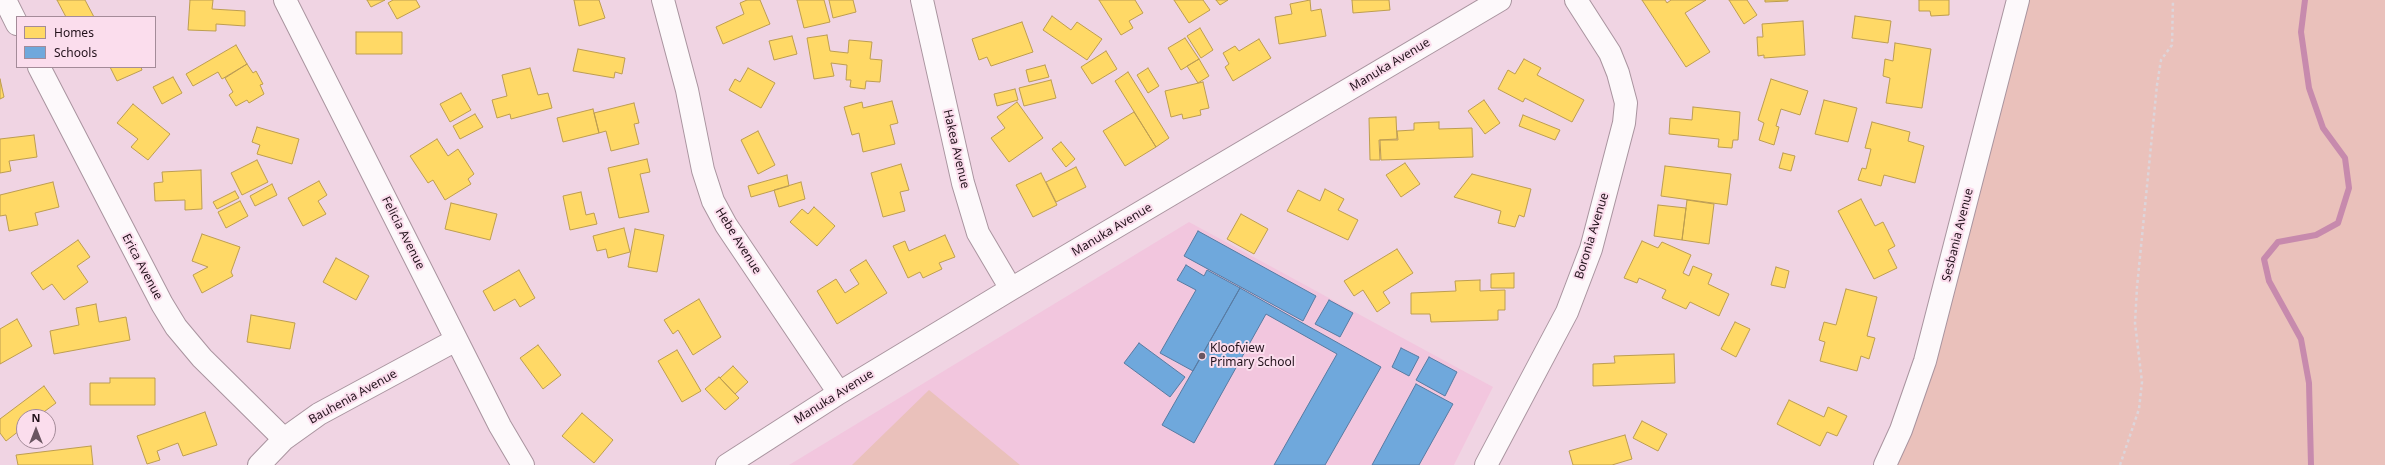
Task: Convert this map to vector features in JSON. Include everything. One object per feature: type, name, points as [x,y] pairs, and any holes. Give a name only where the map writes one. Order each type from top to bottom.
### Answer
[{"type":"street","points":[[5,0],[16,22]]},
{"type":"street","name":"Felicia Avenue","points":[[285,0],[500,426],[523,465]]},
{"type":"street","name":"Hebe Avenue","points":[[663,0],[687,90],[703,170],[713,201],[726,225],[839,393]]},
{"type":"street","name":"Hakea Avenue","points":[[922,0],[965,190],[978,233],[1011,289]]},
{"type":"street","name":"Manuka Avenue","points":[[727,465],[839,393],[1011,289],[1500,0]]},
{"type":"street","name":"Boronia Avenue","points":[[1486,465],[1567,312],[1591,249],[1624,123],[1626,103],[1618,73],[1610,53],[1576,0]]},
{"type":"street","name":"Sesbania Avenue","points":[[1885,465],[1901,430],[1925,362],[2018,0]]},
{"type":"street","name":"Erica Avenue","points":[[40,68],[162,304],[176,327],[202,358],[284,439]]},
{"type":"street","name":"Bauhenia Avenue","points":[[259,465],[284,439],[319,414],[456,340]]},
{"type":"path","points":[[2120,465],[2139,408],[2142,382],[2135,323],[2137,287],[2157,85],[2161,60],[2172,44],[2173,0]]},
{"type":"shaded area","points":[[2026,0],[2385,0],[2385,465],[1894,465],[1916,422]]},
{"type":"shaded area","name":"Kloofview Primary School","points":[[1189,222],[1493,387],[1454,465],[789,465]]},
{"type":"shaded area","points":[[929,390],[1020,465],[852,465]]},
{"type":"building: Homes","points":[[57,0],[85,0],[93,16],[65,16]]},
{"type":"building: Homes","points":[[190,0],[213,0],[212,9],[245,11],[245,26],[216,24],[216,31],[188,30]]},
{"type":"building: Homes","points":[[367,0],[385,0],[371,7]]},
{"type":"building: Homes","points":[[393,0],[416,0],[420,7],[397,19],[388,3]]},
{"type":"building: Homes","points":[[574,0],[599,0],[605,18],[579,26]]},
{"type":"building: Homes","points":[[747,0],[760,0],[770,24],[723,44],[716,27],[744,14],[740,3]]},
{"type":"building: Homes","points":[[797,0],[824,0],[830,22],[804,28]]},
{"type":"building: Homes","points":[[829,0],[853,0],[856,12],[833,18]]},
{"type":"building: Homes","points":[[1099,0],[1135,0],[1143,13],[1129,21],[1133,28],[1121,35]]},
{"type":"building: Homes","points":[[1174,0],[1203,0],[1210,10],[1189,23]]},
{"type":"building: Homes","points":[[1216,0],[1228,0],[1220,5]]},
{"type":"building: Homes","points":[[1310,0],[1311,11],[1321,9],[1326,36],[1279,44],[1275,17],[1292,14],[1290,4]]},
{"type":"building: Homes","points":[[1352,0],[1389,0],[1390,10],[1353,13]]},
{"type":"building: Homes","points":[[1642,0],[1665,0],[1667,3],[1671,0],[1706,0],[1685,13],[1710,52],[1686,67]]},
{"type":"building: Homes","points":[[1729,0],[1747,0],[1757,15],[1744,24]]},
{"type":"building: Homes","points":[[1765,0],[1788,0],[1788,1],[1765,2]]},
{"type":"building: Homes","points":[[1919,0],[1949,0],[1949,15],[1931,16],[1930,11],[1919,11]]},
{"type":"building: Homes","points":[[1052,16],[1071,30],[1077,22],[1102,39],[1087,60],[1043,30]]},
{"type":"building: Homes","points":[[1855,16],[1891,21],[1888,43],[1852,38]]},
{"type":"building: Homes","points":[[1803,21],[1805,55],[1764,58],[1764,55],[1758,56],[1757,37],[1763,37],[1762,24]]},
{"type":"building: Homes","points":[[1022,22],[1033,52],[991,66],[987,57],[979,60],[972,39]]},
{"type":"building: Homes","points":[[1200,28],[1213,50],[1201,58],[1187,36]]},
{"type":"building: Homes","points":[[356,32],[402,32],[402,54],[356,54]]},
{"type":"building: Homes","points":[[827,35],[830,51],[848,53],[849,40],[872,42],[870,59],[882,60],[880,82],[866,81],[865,89],[850,87],[851,80],[846,80],[847,65],[831,63],[834,76],[814,79],[807,38]]},
{"type":"building: Homes","points":[[792,36],[797,54],[774,60],[769,41]]},
{"type":"building: Homes","points":[[1185,38],[1199,59],[1181,70],[1168,48]]},
{"type":"building: Homes","points":[[1259,39],[1271,58],[1233,81],[1225,67],[1229,64],[1223,53],[1235,46],[1239,51]]},
{"type":"building: Homes","points":[[1895,43],[1931,49],[1922,108],[1886,103],[1890,78],[1883,76],[1885,59],[1893,61]]},
{"type":"building: Homes","points":[[236,45],[247,64],[222,79],[218,72],[193,86],[186,74]]},
{"type":"building: Homes","points":[[578,49],[625,58],[622,74],[615,72],[614,78],[573,71]]},
{"type":"building: Homes","points":[[1106,51],[1117,69],[1092,84],[1081,67]]},
{"type":"building: Homes","points":[[1199,59],[1209,76],[1198,83],[1187,66]]},
{"type":"building: Homes","points":[[1524,59],[1541,68],[1537,75],[1584,100],[1572,122],[1525,98],[1523,102],[1498,89],[1508,70],[1515,74]]},
{"type":"building: Homes","points":[[247,64],[253,73],[256,71],[263,84],[260,85],[264,94],[249,103],[247,100],[236,106],[229,95],[233,92],[225,78]]},
{"type":"building: Homes","points":[[1045,65],[1049,77],[1029,82],[1026,70]]},
{"type":"building: Homes","points":[[110,68],[141,68],[142,70],[117,81]]},
{"type":"building: Homes","points":[[530,68],[538,95],[548,93],[552,108],[511,119],[510,114],[497,118],[492,100],[507,96],[502,75]]},
{"type":"building: Homes","points":[[748,68],[775,83],[761,108],[729,90],[735,79],[740,82]]},
{"type":"building: Homes","points":[[1148,68],[1159,86],[1148,93],[1137,75]]},
{"type":"building: Homes","points":[[1128,72],[1169,138],[1156,147],[1115,81]]},
{"type":"building: Homes","points":[[173,77],[182,93],[162,104],[153,87]]},
{"type":"building: Homes","points":[[0,79],[4,97],[0,99]]},
{"type":"building: Homes","points":[[1771,79],[1808,91],[1800,115],[1781,109],[1776,126],[1779,127],[1774,145],[1759,140],[1764,123],[1758,120]]},
{"type":"building: Homes","points":[[1051,80],[1056,98],[1024,106],[1019,88]]},
{"type":"building: Homes","points":[[1203,82],[1209,108],[1200,110],[1201,115],[1183,119],[1182,114],[1171,117],[1165,91]]},
{"type":"building: Homes","points":[[1015,89],[1018,100],[997,106],[994,94]]},
{"type":"building: Homes","points":[[461,93],[471,110],[450,122],[440,104]]},
{"type":"building: Homes","points":[[1484,100],[1500,123],[1485,134],[1468,111]]},
{"type":"building: Homes","points":[[1824,100],[1857,108],[1848,142],[1815,134]]},
{"type":"building: Homes","points":[[892,101],[898,123],[890,125],[895,144],[863,152],[859,133],[852,135],[844,107],[862,102],[863,108]]},
{"type":"building: Homes","points":[[1017,102],[1043,138],[1009,162],[991,138],[1005,128],[997,117]]},
{"type":"building: Homes","points":[[634,103],[639,123],[634,124],[639,144],[611,151],[606,131],[599,133],[594,113]]},
{"type":"building: Homes","points":[[133,104],[170,134],[148,160],[131,147],[138,139],[117,123]]},
{"type":"building: Homes","points":[[1693,107],[1740,112],[1738,140],[1733,140],[1732,148],[1718,147],[1719,139],[1669,134],[1670,118],[1692,120]]},
{"type":"building: Homes","points":[[593,109],[599,133],[563,142],[557,118]]},
{"type":"building: Homes","points":[[1134,112],[1156,147],[1125,166],[1103,131]]},
{"type":"building: Homes","points":[[475,114],[483,127],[460,139],[453,126]]},
{"type":"building: Homes","points":[[1523,115],[1560,130],[1555,140],[1519,126]]},
{"type":"building: Homes","points":[[1396,117],[1397,139],[1379,140],[1380,160],[1370,160],[1369,118]]},
{"type":"building: Homes","points":[[1439,122],[1439,129],[1472,128],[1473,157],[1381,160],[1380,140],[1398,140],[1397,131],[1414,130],[1414,123]]},
{"type":"building: Homes","points":[[1872,122],[1910,132],[1908,141],[1924,146],[1915,183],[1884,175],[1881,186],[1858,180],[1862,168],[1866,169],[1871,149],[1865,148]]},
{"type":"building: Homes","points":[[257,127],[299,139],[292,164],[257,154],[260,145],[252,142]]},
{"type":"building: Homes","points":[[758,131],[775,165],[758,174],[741,140]]},
{"type":"building: Homes","points":[[34,135],[37,157],[9,161],[11,171],[0,173],[0,139]]},
{"type":"building: Homes","points":[[437,139],[448,156],[458,149],[474,174],[468,179],[471,184],[445,200],[433,180],[428,183],[410,156]]},
{"type":"building: Homes","points":[[1061,142],[1075,159],[1066,167],[1052,149]]},
{"type":"building: Homes","points":[[1783,153],[1795,156],[1791,171],[1779,168]]},
{"type":"building: Homes","points":[[647,159],[650,172],[640,174],[649,212],[619,218],[608,168]]},
{"type":"building: Homes","points":[[257,160],[268,182],[242,195],[231,173]]},
{"type":"building: Homes","points":[[1405,163],[1420,184],[1401,197],[1386,175]]},
{"type":"building: Homes","points":[[901,164],[909,190],[900,192],[905,211],[883,217],[871,173]]},
{"type":"building: Homes","points":[[1665,166],[1731,174],[1727,205],[1661,196]]},
{"type":"building: Homes","points":[[1076,167],[1086,187],[1056,202],[1046,182]]},
{"type":"building: Homes","points":[[201,170],[202,209],[185,210],[185,200],[155,201],[154,183],[163,182],[162,172]]},
{"type":"building: Homes","points":[[1041,173],[1057,205],[1033,217],[1016,185]]},
{"type":"building: Homes","points":[[1472,174],[1531,189],[1524,217],[1519,215],[1515,227],[1498,223],[1501,211],[1454,197]]},
{"type":"building: Homes","points":[[787,175],[789,186],[751,197],[748,186]]},
{"type":"building: Homes","points":[[319,181],[327,195],[318,201],[326,214],[303,226],[288,198]]},
{"type":"building: Homes","points":[[53,182],[59,207],[35,213],[38,225],[9,231],[6,215],[0,216],[0,195]]},
{"type":"building: Homes","points":[[801,182],[805,199],[779,207],[774,190]]},
{"type":"building: Homes","points":[[272,184],[277,195],[255,206],[250,196]]},
{"type":"building: Homes","points":[[1325,189],[1344,199],[1338,210],[1358,220],[1348,240],[1287,211],[1298,190],[1320,201]]},
{"type":"building: Homes","points":[[235,191],[239,198],[217,209],[213,202]]},
{"type":"building: Homes","points":[[581,192],[586,215],[594,213],[597,224],[570,230],[563,196]]},
{"type":"building: Homes","points":[[1861,199],[1875,226],[1883,222],[1895,246],[1888,250],[1897,268],[1874,279],[1838,211]]},
{"type":"building: Homes","points":[[1687,200],[1714,204],[1709,244],[1682,240]]},
{"type":"building: Homes","points":[[240,201],[248,216],[226,228],[218,212]]},
{"type":"building: Homes","points":[[451,203],[497,214],[490,240],[445,229]]},
{"type":"building: Homes","points":[[1658,205],[1686,208],[1682,240],[1654,236]]},
{"type":"building: Homes","points":[[814,207],[835,226],[817,246],[790,222],[802,209],[808,214]]},
{"type":"building: Homes","points":[[1241,214],[1268,229],[1254,254],[1227,239]]},
{"type":"building: Homes","points":[[624,228],[630,252],[608,258],[606,249],[597,251],[593,236]]},
{"type":"building: Homes","points":[[635,229],[664,235],[657,272],[628,267]]},
{"type":"building: Homes","points":[[202,234],[240,247],[231,272],[233,276],[202,293],[193,275],[208,267],[192,261]]},
{"type":"building: Homes","points":[[945,235],[955,257],[939,263],[942,269],[923,278],[920,272],[908,278],[893,246],[905,241],[909,251]]},
{"type":"building: Homes","points":[[78,240],[90,257],[77,266],[88,282],[64,300],[52,284],[43,290],[31,273]]},
{"type":"building: Homes","points":[[1642,241],[1658,248],[1662,242],[1691,255],[1683,273],[1689,276],[1693,266],[1712,274],[1708,284],[1729,294],[1719,316],[1690,302],[1686,309],[1662,298],[1666,290],[1639,278],[1637,283],[1624,278]]},
{"type":"building: Homes","points":[[1397,249],[1413,273],[1383,292],[1390,303],[1377,312],[1363,290],[1354,296],[1344,281]]},
{"type":"building: Homes","points":[[336,258],[369,276],[356,300],[323,282]]},
{"type":"building: Homes","points":[[866,260],[887,293],[837,324],[817,291],[836,279],[845,293],[859,284],[850,270]]},
{"type":"building: Homes","points":[[1776,267],[1789,271],[1785,288],[1771,285]]},
{"type":"building: Homes","points":[[519,270],[535,298],[520,307],[515,299],[494,311],[483,291]]},
{"type":"building: Homes","points":[[1514,273],[1514,288],[1491,288],[1491,274]]},
{"type":"building: Homes","points":[[1480,280],[1480,291],[1505,290],[1505,310],[1498,310],[1498,320],[1431,322],[1430,314],[1411,314],[1411,293],[1456,291],[1455,281]]},
{"type":"building: Homes","points":[[1846,289],[1877,297],[1867,336],[1875,338],[1869,359],[1861,356],[1857,371],[1820,361],[1825,342],[1819,340],[1824,322],[1836,325]]},
{"type":"building: Homes","points":[[699,299],[721,337],[693,355],[678,330],[673,334],[664,320]]},
{"type":"building: Homes","points":[[96,304],[99,322],[126,317],[130,340],[54,354],[50,331],[79,325],[76,308]]},
{"type":"building: Homes","points":[[251,315],[295,323],[290,349],[247,342]]},
{"type":"building: Homes","points":[[17,319],[32,346],[0,364],[0,329]]},
{"type":"building: Homes","points":[[1735,322],[1750,329],[1736,357],[1721,349]]},
{"type":"building: Homes","points":[[538,345],[561,375],[543,389],[520,358]]},
{"type":"building: Homes","points":[[677,350],[701,391],[682,402],[658,361]]},
{"type":"building: Homes","points":[[1674,354],[1675,383],[1593,386],[1593,364],[1615,363],[1614,356]]},
{"type":"building: Homes","points":[[733,366],[748,382],[735,394],[720,378]]},
{"type":"building: Homes","points":[[719,377],[739,398],[725,410],[705,389]]},
{"type":"building: Homes","points":[[110,378],[155,378],[155,405],[90,405],[90,383],[110,383]]},
{"type":"building: Homes","points":[[44,386],[56,403],[48,409],[16,409],[16,433],[6,441],[0,433],[0,419]]},
{"type":"building: Homes","points":[[1789,400],[1824,417],[1828,407],[1847,416],[1837,436],[1827,432],[1820,446],[1777,424]]},
{"type":"building: Homes","points":[[205,412],[217,445],[183,456],[178,443],[157,451],[160,460],[147,464],[137,436]]},
{"type":"building: Homes","points":[[582,413],[613,440],[594,463],[562,436]]},
{"type":"building: Homes","points":[[1642,421],[1667,434],[1658,451],[1633,438]]},
{"type":"building: Homes","points":[[1625,435],[1632,459],[1612,465],[1573,465],[1569,451]]},
{"type":"building: Homes","points":[[91,446],[93,465],[18,465],[16,455]]},
{"type":"building: Schools","points":[[1198,231],[1316,296],[1303,321],[1184,256]]},
{"type":"building: Schools","points":[[1186,265],[1204,276],[1207,270],[1240,288],[1193,371],[1160,353],[1196,290],[1177,280]]},
{"type":"building: Schools","points":[[1240,288],[1381,367],[1325,465],[1274,465],[1337,354],[1266,314],[1194,443],[1162,425]]},
{"type":"building: Schools","points":[[1329,300],[1353,313],[1340,337],[1315,324]]},
{"type":"building: Schools","points":[[1139,343],[1185,377],[1170,397],[1124,363]]},
{"type":"building: Schools","points":[[1401,348],[1419,357],[1409,376],[1392,367]]},
{"type":"building: Schools","points":[[1429,357],[1457,372],[1445,396],[1416,380]]},
{"type":"building: Schools","points":[[1416,384],[1453,404],[1419,465],[1372,465]]},
{"type":"waterway","points":[[2305,0],[2301,32],[2309,88],[2323,128],[2345,158],[2349,188],[2338,223],[2316,235],[2278,242],[2264,259],[2269,281],[2301,339],[2309,383],[2311,465]]},
{"type":"place","name":"Kloofview Primary School","points":[[1202,356]]}]
